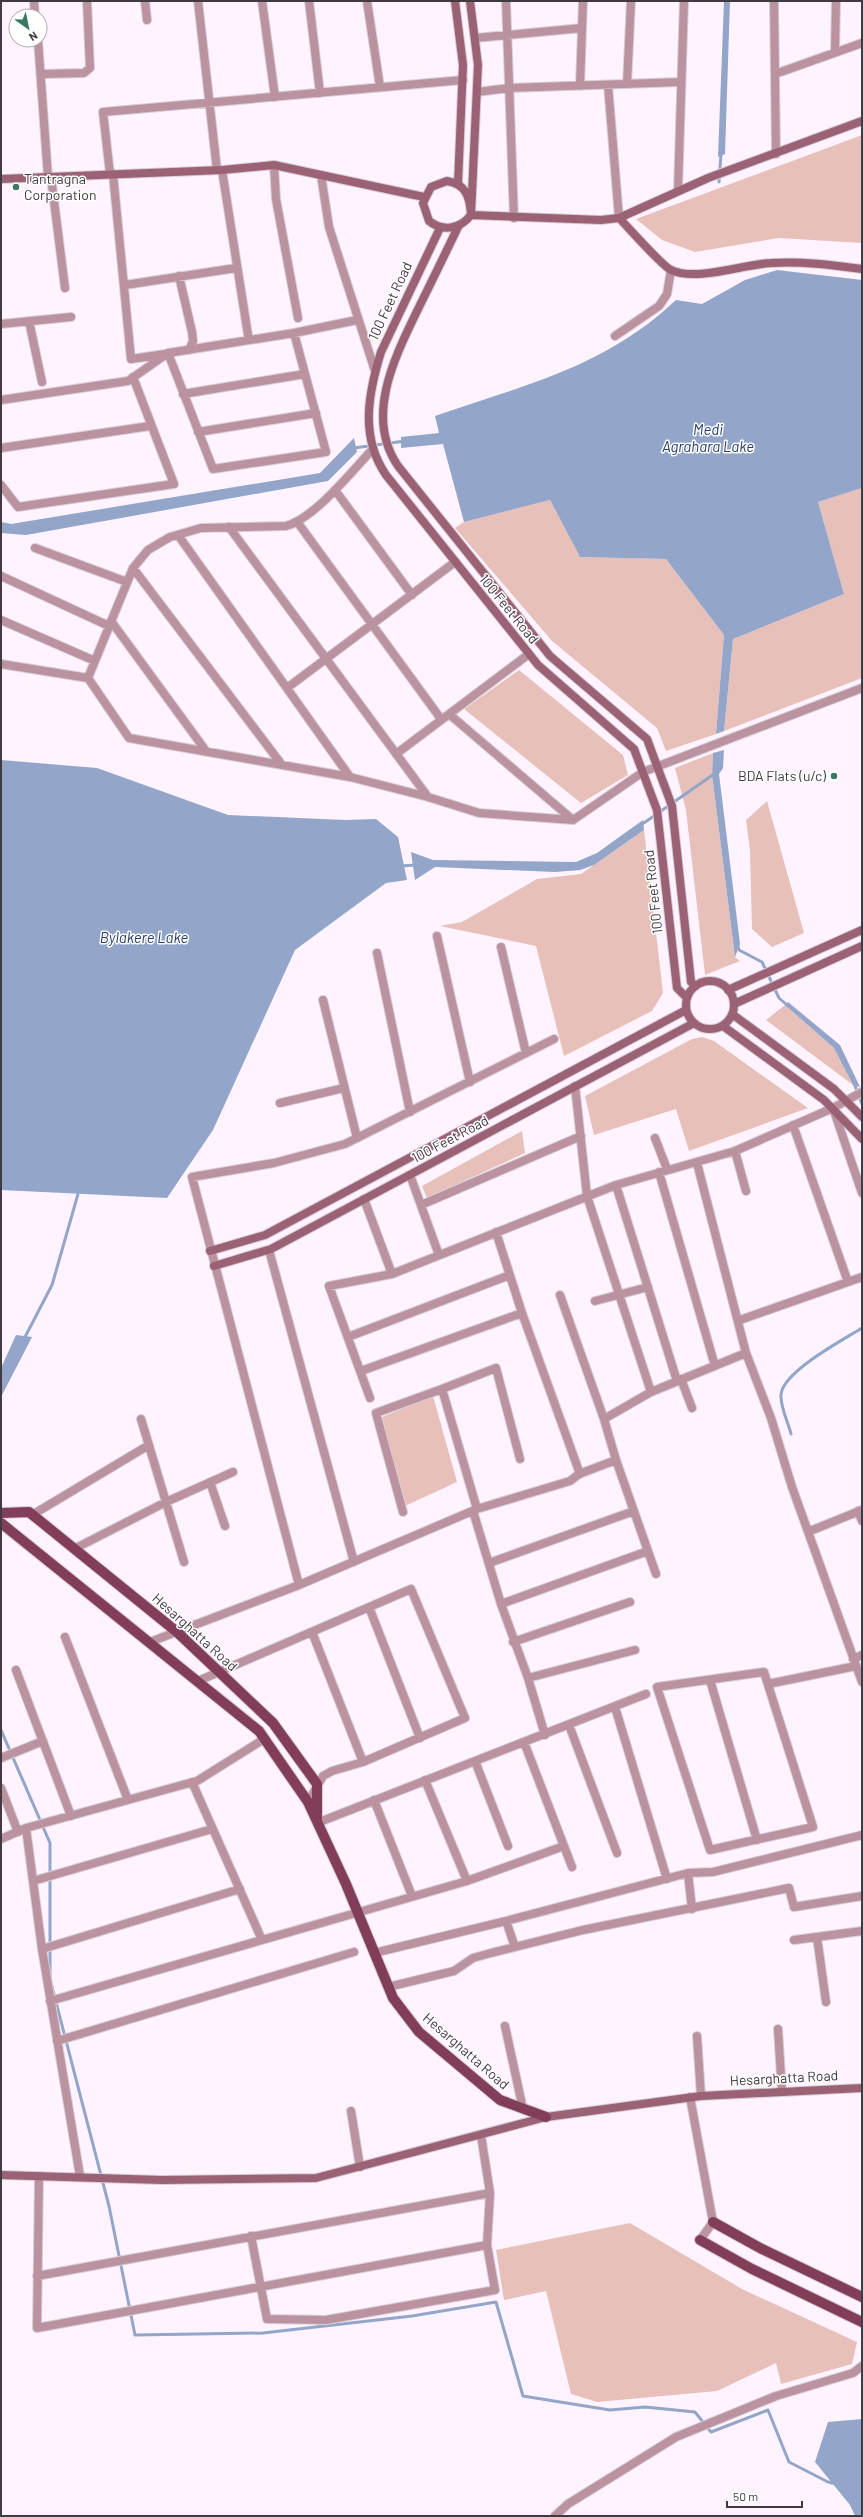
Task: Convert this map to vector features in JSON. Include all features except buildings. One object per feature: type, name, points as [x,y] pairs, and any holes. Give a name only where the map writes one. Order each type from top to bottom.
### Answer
[{"type":"main road","points":[[454,1],[463,65],[458,184],[469,197],[471,215]]},
{"type":"main road","points":[[470,1],[478,65],[471,215]]},
{"type":"main road","points":[[458,184],[441,182],[431,187],[424,197],[423,203],[426,216],[429,221],[440,228],[459,225],[471,215],[514,218],[601,220],[619,218],[678,190],[862,121]]},
{"type":"main road","points":[[1,179],[219,170],[274,165],[424,197]]},
{"type":"main road","points":[[619,218],[671,270],[693,274],[740,269],[768,263],[794,262],[862,269]]},
{"type":"main road","name":"100 Feet Road","points":[[459,225],[395,358],[384,406],[384,430],[393,459],[550,656],[645,736],[672,806],[691,982],[696,986]]},
{"type":"main road","name":"100 Feet Road","points":[[440,228],[381,352],[375,371],[368,405],[369,432],[372,450],[380,467],[538,665],[632,746],[657,810],[677,988],[687,998]]},
{"type":"main road","points":[[728,990],[793,959],[862,930]]},
{"type":"main road","points":[[734,1004],[799,973],[862,947]]},
{"type":"main road","points":[[710,981],[722,984],[728,990],[734,1004],[732,1014],[723,1026],[706,1029],[694,1023],[686,1010],[687,998],[696,986],[710,981]]},
{"type":"main road","name":"100 Feet Road","points":[[210,1251],[265,1235],[686,1010]]},
{"type":"main road","points":[[732,1014],[834,1088],[862,1117]]},
{"type":"main road","name":"100 Feet Road","points":[[214,1266],[268,1250],[694,1023]]},
{"type":"main road","points":[[723,1026],[833,1108],[862,1138]]},
{"type":"main road","points":[[1,1513],[29,1512],[32,1515]]},
{"type":"main road","name":"Hesarghatta Road","points":[[32,1515],[177,1632],[273,1722],[316,1784],[317,1823]]},
{"type":"main road","name":"Hesarghatta Road","points":[[1,1523],[150,1642],[259,1732],[308,1802],[357,1911],[393,1998],[428,2040],[500,2100],[546,2117],[690,2097],[862,2088]]},
{"type":"main road","points":[[1,2175],[80,2176],[162,2180],[316,2178],[546,2117]]},
{"type":"main road","points":[[713,2222],[762,2249],[862,2297]]},
{"type":"main road","points":[[700,2240],[752,2269],[862,2322]]},
{"type":"street","points":[[42,74],[84,73],[90,68],[87,1]]},
{"type":"street","points":[[145,1],[147,20]]},
{"type":"street","points":[[198,1],[209,103],[219,170],[248,335]]},
{"type":"street","points":[[262,1],[275,97]]},
{"type":"street","points":[[309,1],[320,93]]},
{"type":"street","points":[[368,1],[380,87]]},
{"type":"street","points":[[506,1],[514,218]]},
{"type":"street","points":[[580,86],[583,1]]},
{"type":"street","points":[[627,84],[631,1]]},
{"type":"street","points":[[678,190],[684,1]]},
{"type":"street","points":[[774,1],[776,154]]},
{"type":"street","points":[[835,52],[836,1]]},
{"type":"street","points":[[475,38],[582,28]]},
{"type":"street","points":[[775,74],[862,43]]},
{"type":"street","points":[[39,48],[49,177],[65,288]]},
{"type":"street","points":[[357,320],[294,333],[131,359],[125,285],[103,112],[463,80]]},
{"type":"street","points":[[477,92],[509,88],[682,82]]},
{"type":"street","points":[[608,85],[619,218]]},
{"type":"street","points":[[274,165],[276,199],[298,318]]},
{"type":"street","points":[[321,175],[330,227],[357,320],[375,371]]},
{"type":"street","points":[[125,285],[236,268]]},
{"type":"street","points":[[615,336],[659,306],[667,294],[671,270]]},
{"type":"street","points":[[1,400],[128,381],[168,353],[189,350],[193,341],[179,276]]},
{"type":"street","points":[[1,324],[71,317]]},
{"type":"street","points":[[29,321],[42,382]]},
{"type":"street","points":[[168,353],[213,469],[326,452],[294,333]]},
{"type":"street","points":[[183,394],[305,374]]},
{"type":"street","points":[[1,485],[18,507],[174,484],[150,426],[133,377]]},
{"type":"street","points":[[198,432],[316,413]]},
{"type":"street","points":[[1,448],[150,426]]},
{"type":"street","points":[[88,678],[133,568],[148,550],[162,541],[201,528],[286,526],[298,523],[335,490],[372,450]]},
{"type":"street","points":[[335,490],[412,595]]},
{"type":"street","points":[[298,523],[441,719]]},
{"type":"street","points":[[229,527],[428,797]]},
{"type":"street","points":[[178,535],[350,777]]},
{"type":"street","points":[[35,548],[127,582]]},
{"type":"street","points":[[287,688],[455,562]]},
{"type":"street","points":[[133,568],[282,765]]},
{"type":"street","points":[[1,576],[110,624],[206,750]]},
{"type":"street","points":[[1,620],[95,661]]},
{"type":"street","points":[[396,754],[529,654]]},
{"type":"street","points":[[1,664],[88,678],[129,738],[206,750],[350,777],[428,797],[479,813],[573,820],[643,772],[862,688]]},
{"type":"street","points":[[448,714],[573,820]]},
{"type":"street","points":[[437,936],[470,1082]]},
{"type":"street","points":[[501,947],[526,1053]]},
{"type":"street","points":[[377,953],[410,1112]]},
{"type":"street","points":[[323,1000],[357,1138]]},
{"type":"street","points":[[300,1585],[210,1251],[192,1177],[274,1163],[345,1144],[554,1039]]},
{"type":"street","points":[[575,1086],[587,1196],[651,1392]]},
{"type":"street","points":[[280,1103],[344,1088]]},
{"type":"street","points":[[370,1398],[329,1286],[392,1274],[616,1185],[663,1170],[697,1163],[735,1151],[833,1108],[862,1092]]},
{"type":"street","points":[[833,1108],[862,1193]]},
{"type":"street","points":[[793,1125],[848,1282]]},
{"type":"street","points":[[421,1205],[581,1136]]},
{"type":"street","points":[[655,1138],[715,1366]]},
{"type":"street","points":[[735,1151],[746,1191]]},
{"type":"street","points":[[697,1163],[746,1353],[772,1418],[792,1487],[810,1531],[854,1663],[862,1682]]},
{"type":"street","points":[[410,1175],[439,1255]]},
{"type":"street","points":[[616,1185],[679,1380],[692,1408]]},
{"type":"street","points":[[364,1199],[392,1274]]},
{"type":"street","points":[[496,1232],[522,1314],[580,1474]]},
{"type":"street","points":[[268,1250],[354,1562]]},
{"type":"street","points":[[348,1338],[510,1275]]},
{"type":"street","points":[[740,1320],[862,1277]]},
{"type":"street","points":[[595,1301],[648,1287]]},
{"type":"street","points":[[560,1295],[604,1419],[616,1460],[656,1574]]},
{"type":"street","points":[[360,1371],[522,1314]]},
{"type":"street","points":[[604,1419],[651,1392],[746,1353]]},
{"type":"street","points":[[403,1512],[376,1413],[496,1368],[520,1459]]},
{"type":"street","points":[[442,1389],[501,1604],[528,1678],[545,1734]]},
{"type":"street","points":[[141,1419],[184,1562]]},
{"type":"street","points":[[32,1515],[149,1445]]},
{"type":"street","points":[[150,1642],[300,1585],[476,1510],[570,1481],[580,1474],[616,1460]]},
{"type":"street","points":[[74,1549],[166,1502],[233,1472]]},
{"type":"street","points":[[210,1482],[225,1526]]},
{"type":"street","points":[[810,1531],[860,1510],[862,1521]]},
{"type":"street","points":[[489,1563],[634,1511]]},
{"type":"street","points":[[501,1604],[648,1551]]},
{"type":"street","points":[[198,1681],[410,1590],[465,1718],[363,1762],[332,1771],[323,1776],[316,1784],[308,1802]]},
{"type":"street","points":[[514,1642],[630,1602]]},
{"type":"street","points":[[369,1608],[420,1738]]},
{"type":"street","points":[[312,1632],[363,1762]]},
{"type":"street","points":[[65,1636],[128,1800]]},
{"type":"street","points":[[528,1678],[635,1650]]},
{"type":"street","points":[[768,1684],[854,1663],[862,1655]]},
{"type":"street","points":[[16,1670],[71,1816]]},
{"type":"street","points":[[764,1672],[813,1827],[710,1850],[657,1687],[710,1680],[764,1672]]},
{"type":"street","points":[[710,1680],[757,1840]]},
{"type":"street","points":[[317,1823],[646,1694]]},
{"type":"street","points":[[614,1707],[667,1878]]},
{"type":"street","points":[[569,1725],[617,1853]]},
{"type":"street","points":[[1,1839],[22,1830],[192,1782],[261,1740]]},
{"type":"street","points":[[1,1758],[43,1741]]},
{"type":"street","points":[[524,1742],[572,1868]]},
{"type":"street","points":[[475,1761],[508,1846]]},
{"type":"street","points":[[425,1780],[467,1881]]},
{"type":"street","points":[[192,1782],[262,1940]]},
{"type":"street","points":[[1,1788],[22,1830],[33,1881],[50,2001],[80,2176]]},
{"type":"street","points":[[374,1800],[412,1896]]},
{"type":"street","points":[[33,1881],[212,1828]]},
{"type":"street","points":[[374,1953],[506,1921],[667,1878],[688,1873],[713,1872],[862,1835]]},
{"type":"street","points":[[50,2001],[357,1911],[467,1881],[564,1846]]},
{"type":"street","points":[[688,1873],[692,1909]]},
{"type":"street","points":[[42,1949],[240,1888]]},
{"type":"street","points":[[388,1987],[454,1971],[473,1958],[583,1930],[789,1888],[794,1907],[862,1896]]},
{"type":"street","points":[[506,1921],[515,1947]]},
{"type":"street","points":[[794,1940],[862,1931]]},
{"type":"street","points":[[817,1937],[826,2002]]},
{"type":"street","points":[[57,2041],[354,1952]]},
{"type":"street","points":[[505,2026],[523,2109]]},
{"type":"street","points":[[778,2029],[782,2092]]},
{"type":"street","points":[[697,2036],[701,2096]]},
{"type":"street","points":[[690,2097],[713,2222],[700,2240]]},
{"type":"street","points":[[351,2111],[360,2167]]},
{"type":"street","points":[[251,2236],[267,2319],[326,2320],[495,2290],[487,2245],[490,2193],[481,2135]]},
{"type":"street","points":[[39,2176],[37,2328],[487,2245]]},
{"type":"street","points":[[37,2276],[490,2193]]},
{"type":"street","points":[[555,2516],[568,2504],[604,2484],[676,2437],[776,2396],[853,2373],[862,2366]]},
{"type":"shaded area","points":[[862,135],[862,243],[779,238],[695,252],[662,240],[636,219]]},
{"type":"shaded area","points":[[862,488],[862,678],[724,731],[733,639],[844,594],[818,502]]},
{"type":"shaded area","points":[[550,500],[580,557],[666,559],[724,635],[716,734],[666,751],[657,728],[552,641],[455,528],[464,522]]},
{"type":"shaded area","points":[[519,670],[623,755],[628,775],[581,803],[464,709]]},
{"type":"shaded area","points":[[713,753],[712,775],[735,957],[740,961],[705,975],[686,810],[675,768]]},
{"type":"shaded area","points":[[767,801],[804,933],[772,947],[752,929],[750,850],[746,820]]},
{"type":"shaded area","points":[[644,830],[663,993],[652,1011],[564,1056],[536,946],[440,926],[462,922],[537,879],[581,874]]},
{"type":"shaded area","points":[[785,1005],[834,1048],[853,1085],[766,1020]]},
{"type":"shaded area","points":[[702,1037],[714,1041],[808,1108],[689,1151],[676,1109],[594,1135],[585,1096],[692,1039]]},
{"type":"shaded area","points":[[522,1131],[525,1153],[427,1198],[422,1186]]},
{"type":"shaded area","points":[[433,1396],[457,1482],[405,1506],[382,1417]]},
{"type":"shaded area","points":[[630,2223],[742,2289],[857,2342],[852,2364],[781,2384],[776,2363],[717,2391],[597,2402],[571,2394],[546,2291],[504,2300],[496,2250]]},
{"type":"water","points":[[724,1],[730,1],[725,154],[718,157]]},
{"type":"water","name":"Medi Agrahara Lake","points":[[777,270],[862,280],[862,488],[818,502],[844,594],[733,639],[724,731],[716,734],[724,635],[666,559],[580,557],[550,500],[464,522],[443,444],[401,448],[401,437],[439,433],[435,416],[563,372],[592,358],[621,342],[649,323],[676,300],[702,304],[745,280]]},
{"type":"water","points":[[354,438],[357,452],[328,481],[26,535],[1,533],[1,522],[11,524],[320,473]]},
{"type":"water","points":[[724,750],[723,768],[719,774],[740,944],[735,957],[712,775],[713,753]]},
{"type":"water","name":"Bylakere Lake","points":[[1,760],[97,768],[228,815],[345,820],[376,819],[398,837],[407,880],[386,883],[295,950],[213,1130],[167,1198],[1,1190]]},
{"type":"water","points":[[643,820],[644,830],[594,865],[580,870],[555,872],[435,867],[415,880],[411,852],[433,860],[576,862],[597,853]]},
{"type":"water","points":[[788,1002],[840,1045],[860,1087],[853,1085],[834,1048],[785,1005]]},
{"type":"water","points":[[16,1335],[32,1337],[1,1397],[1,1368]]},
{"type":"water","points":[[862,2419],[862,2516],[855,2516],[850,2505],[815,2462],[828,2422]]},
{"type":"waterway","points":[[719,182],[721,154]]},
{"type":"waterway","points":[[354,448],[405,441]]},
{"type":"waterway","points":[[641,825],[714,774]]},
{"type":"waterway","points":[[401,866],[415,865]]},
{"type":"waterway","points":[[738,946],[739,950],[762,962],[779,998],[788,1006]]},
{"type":"waterway","points":[[854,1083],[862,1104]]},
{"type":"waterway","points":[[24,1339],[52,1285],[78,1194]]},
{"type":"waterway","points":[[791,1434],[781,1399],[784,1386],[791,1377],[815,1357],[862,1328]]},
{"type":"waterway","points":[[1,1730],[50,1843],[50,1976]]},
{"type":"waterway","points":[[51,1983],[109,2206],[135,2335],[263,2333],[412,2316],[496,2302],[523,2396],[610,2410],[645,2407],[695,2412],[711,2432],[768,2410],[789,2462],[828,2482],[836,2484]]},
{"type":"place","name":"Tantragna Corporation","points":[[16,187]]},
{"type":"place","name":"BDA Flats (u/c)","points":[[834,776]]}]
